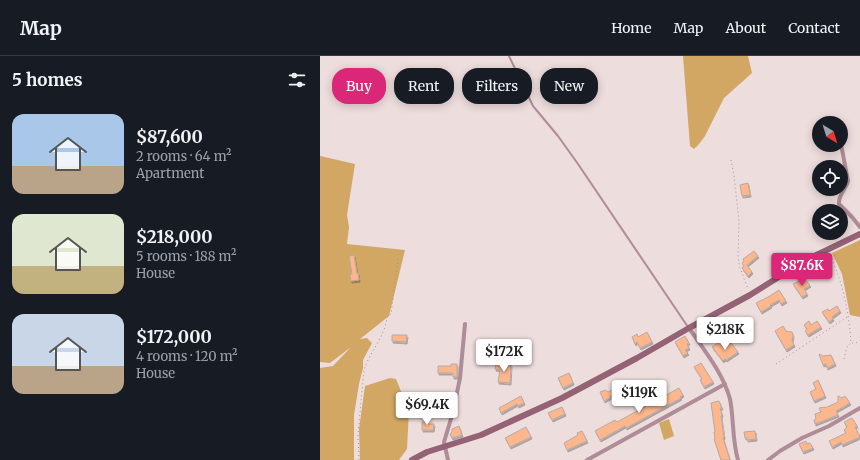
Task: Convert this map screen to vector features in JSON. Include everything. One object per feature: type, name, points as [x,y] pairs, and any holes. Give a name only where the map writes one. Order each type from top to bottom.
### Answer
[{"type":"street","points":[[843,152],[848,181],[847,186],[840,197],[839,204],[860,227]]},
{"type":"street","points":[[412,460],[420,455],[481,435],[562,398],[750,296],[804,261],[860,234]]},
{"type":"street","points":[[448,460],[444,442],[453,412],[460,378],[465,324]]},
{"type":"street","points":[[689,328],[725,384],[730,400],[734,448],[738,460]]},
{"type":"street","points":[[586,460],[725,384]]},
{"type":"street","points":[[768,460],[802,438],[829,426],[860,408]]},
{"type":"lane","points":[[509,56],[533,106],[558,136],[578,164],[689,328]]},
{"type":"path","points":[[731,160],[739,221],[738,258],[750,296]]},
{"type":"path","points":[[828,249],[842,283],[848,316],[851,343],[844,359]]},
{"type":"path","points":[[359,460],[358,434],[364,370],[386,325],[387,317],[391,314],[398,259]]},
{"type":"path","points":[[776,364],[848,316]]},
{"type":"path","points":[[851,343],[860,342]]},
{"type":"shaded area","points":[[683,56],[748,56],[752,73],[724,98],[705,136],[694,149],[690,146]]},
{"type":"shaded area","points":[[320,156],[355,164],[347,215],[349,227],[347,244],[405,250],[389,316],[360,339],[367,338],[372,343],[363,360],[363,368],[354,415],[354,460],[320,460],[320,368],[333,366],[351,347],[330,363],[320,362]]},
{"type":"shaded area","points":[[860,240],[860,317],[850,315],[842,274],[832,253]]},
{"type":"shaded area","points":[[390,378],[396,379],[409,411],[407,449],[399,460],[360,460],[359,429],[365,386]]},
{"type":"shaded area","points":[[669,419],[674,436],[664,440],[659,423]]},
{"type":"building","points":[[748,183],[750,195],[742,196],[740,185]]},
{"type":"building","points":[[754,251],[758,256],[747,265],[752,272],[748,276],[742,268],[744,266],[742,263],[744,261],[743,259]]},
{"type":"building","points":[[354,255],[359,280],[351,281],[350,275],[352,274],[349,256]]},
{"type":"building","points":[[803,278],[810,285],[804,289],[807,294],[802,297],[793,284],[802,280]]},
{"type":"building","points":[[779,290],[786,301],[781,304],[779,300],[761,312],[756,303]]},
{"type":"building","points":[[837,306],[840,311],[832,317],[833,319],[829,322],[822,312],[828,309],[829,311]]},
{"type":"building","points":[[809,321],[811,325],[817,321],[821,327],[808,335],[805,331],[807,329],[804,325]]},
{"type":"building","points":[[783,326],[786,331],[792,332],[793,335],[792,341],[794,345],[786,350],[775,331]]},
{"type":"building","points":[[647,332],[652,342],[640,348],[637,342],[635,344],[632,337],[637,334],[638,337]]},
{"type":"building","points":[[392,335],[407,335],[406,342],[392,341]]},
{"type":"building","points":[[685,336],[689,343],[687,344],[689,348],[685,350],[688,353],[683,356],[675,342]]},
{"type":"building","points":[[719,342],[722,346],[728,342],[730,344],[731,343],[738,352],[723,361],[712,347]]},
{"type":"building","points":[[819,354],[823,356],[831,355],[835,364],[827,368],[826,364],[823,365]]},
{"type":"building","points":[[701,363],[713,382],[704,387],[700,380],[702,379],[694,367]]},
{"type":"building","points":[[451,364],[457,364],[457,377],[453,377],[453,373],[438,373],[438,366],[451,366]]},
{"type":"building","points":[[496,364],[511,365],[510,383],[498,382],[500,370],[495,369]]},
{"type":"building","points":[[569,373],[573,383],[563,388],[558,378]]},
{"type":"building","points":[[818,380],[825,396],[814,401],[810,392],[816,389],[813,383]]},
{"type":"building","points":[[621,381],[623,385],[630,381],[632,385],[610,396],[611,397],[604,401],[600,392],[605,390],[608,392],[616,388],[614,385]]},
{"type":"building","points":[[679,388],[683,395],[680,397],[681,398],[626,428],[625,426],[600,440],[595,431],[615,420],[617,422]]},
{"type":"building","points":[[521,396],[524,403],[518,406],[517,404],[501,413],[499,408]]},
{"type":"building","points":[[838,396],[842,398],[845,396],[850,403],[836,411],[838,415],[815,424],[815,414],[821,412],[819,408],[825,408],[838,402]]},
{"type":"building","points":[[719,401],[722,408],[720,408],[722,415],[723,438],[730,460],[721,460],[714,439],[715,432],[711,403]]},
{"type":"building","points":[[562,407],[565,414],[552,420],[548,413]]},
{"type":"building","points":[[852,418],[857,426],[855,427],[860,437],[842,445],[841,442],[832,447],[829,441],[846,433],[844,430],[847,427],[844,422]]},
{"type":"building","points":[[422,422],[434,424],[433,430],[422,430]]},
{"type":"building","points":[[459,426],[462,435],[452,438],[450,434],[452,429]]},
{"type":"building","points":[[526,427],[531,437],[510,447],[505,438]]},
{"type":"building","points":[[582,431],[587,441],[567,450],[564,443]]},
{"type":"building","points":[[755,431],[756,439],[747,440],[747,438],[745,438],[744,432]]},
{"type":"building","points":[[806,441],[807,444],[810,443],[813,448],[803,452],[799,444]]}]
